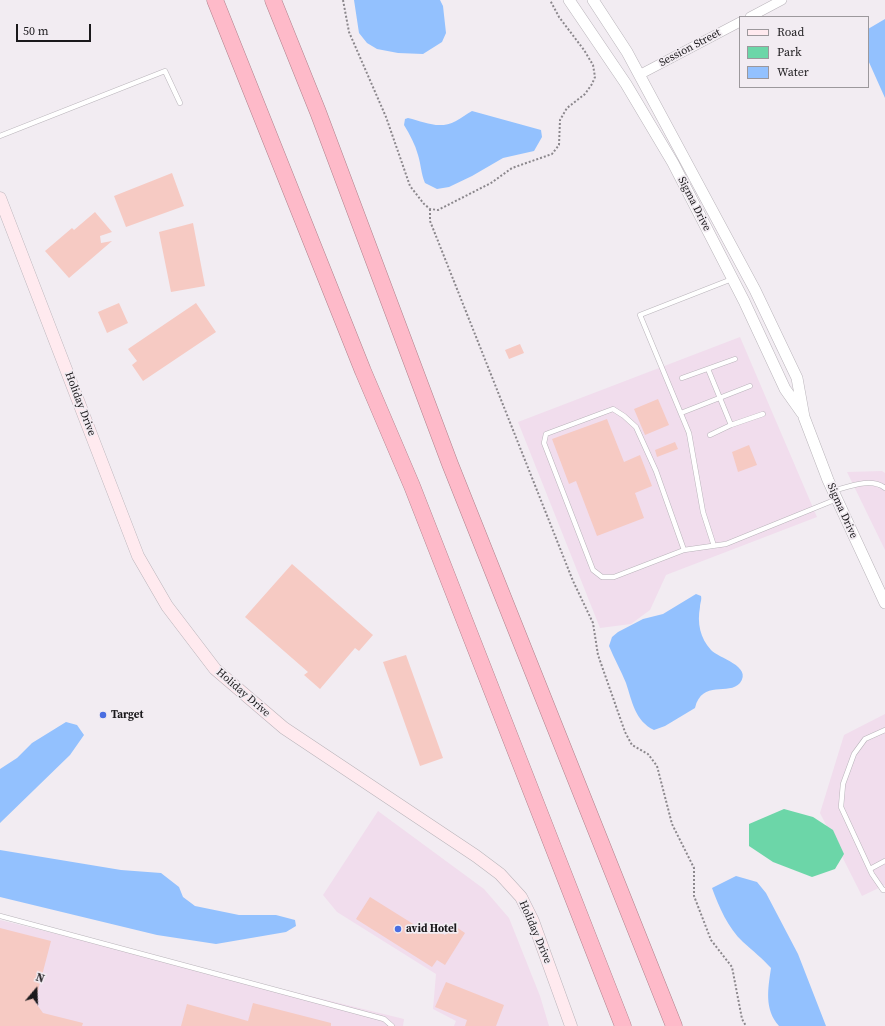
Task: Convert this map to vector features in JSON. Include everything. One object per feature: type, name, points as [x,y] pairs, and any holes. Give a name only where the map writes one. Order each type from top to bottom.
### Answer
[{"type":"highway","points":[[215,0],[360,363],[412,486],[623,1026]]},
{"type":"highway","points":[[273,0],[318,112],[450,464],[674,1026]]},
{"type":"main road","name":"Holiday Drive","points":[[0,198],[138,556],[167,606],[215,669],[284,728],[476,856],[500,874],[521,897],[533,921],[571,1026]]},
{"type":"street","name":"Sigma Drive","points":[[569,0],[626,84],[673,163],[732,279],[785,389],[804,417]]},
{"type":"street","name":"Sigma Drive","points":[[594,0],[639,75],[755,290],[797,378],[804,417],[835,495],[885,603]]},
{"type":"street","points":[[752,16],[782,0]]},
{"type":"street","name":"Session Street","points":[[639,75],[739,23]]},
{"type":"street","points":[[626,84],[639,75]]},
{"type":"lane","points":[[0,136],[165,71],[180,103]]},
{"type":"lane","points":[[714,546],[703,512],[689,433],[640,315],[732,279]]},
{"type":"lane","points":[[682,378],[735,359]]},
{"type":"lane","points":[[708,369],[721,397],[731,425]]},
{"type":"lane","points":[[681,413],[750,386]]},
{"type":"lane","points":[[684,550],[656,471],[636,427],[624,416],[613,410],[546,434],[544,443],[593,570],[602,576],[614,577],[684,550],[726,544],[864,483],[881,485],[885,488]]},
{"type":"lane","points":[[710,435],[731,425],[763,414]]},
{"type":"lane","points":[[885,730],[865,739],[854,754],[843,784],[841,807],[870,869],[882,890],[885,890]]},
{"type":"lane","points":[[870,869],[885,861]]},
{"type":"lane","points":[[0,916],[384,1019],[392,1026]]},
{"type":"path","points":[[343,0],[349,32],[386,117],[410,186],[430,209],[430,221],[573,581],[593,623],[598,655],[625,732],[632,745],[648,754],[657,766],[672,824],[694,868],[694,896],[711,940],[732,967],[742,1019],[746,1026]]},
{"type":"path","points":[[430,209],[438,210],[492,183],[512,168],[552,154],[559,145],[560,120],[568,108],[585,94],[595,77],[593,65],[550,0]]},
{"type":"shaded area","points":[[740,337],[817,517],[666,575],[650,610],[631,624],[600,628],[518,422]]},
{"type":"shaded area","points":[[882,471],[885,473],[885,550],[847,472]]},
{"type":"shaded area","points":[[885,714],[885,885],[862,896],[820,813],[844,735]]},
{"type":"shaded area","points":[[378,811],[484,889],[509,918],[540,996],[549,1026],[454,1026],[456,1021],[433,1009],[436,974],[337,912],[323,895]]},
{"type":"shaded area","points":[[0,920],[404,1019],[403,1026],[0,1026]]},
{"type":"green space","points":[[784,809],[813,817],[833,830],[844,854],[835,869],[812,877],[773,862],[749,846],[749,824]]},
{"type":"water","points":[[354,0],[440,0],[443,6],[446,33],[442,42],[423,54],[398,53],[377,49],[367,43],[359,33]]},
{"type":"water","points":[[885,19],[885,98],[869,62],[869,28]]},
{"type":"water","points":[[472,111],[541,130],[542,137],[534,151],[503,158],[449,187],[437,189],[425,183],[419,158],[404,125],[405,119],[408,118],[432,124],[444,125],[456,121]]},
{"type":"water","points":[[696,594],[701,596],[699,624],[704,640],[711,650],[738,667],[742,672],[743,677],[740,683],[735,687],[709,691],[703,694],[698,699],[695,708],[665,726],[654,730],[638,716],[626,683],[609,646],[612,637],[618,632],[643,619],[663,614]]},
{"type":"water","points":[[66,722],[77,725],[84,735],[70,755],[0,823],[0,769],[17,758],[32,743]]},
{"type":"water","points":[[0,850],[121,870],[161,873],[179,887],[183,897],[195,906],[239,915],[276,915],[295,920],[296,926],[286,932],[216,944],[157,935],[0,897]]},
{"type":"water","points":[[736,876],[757,882],[766,893],[798,954],[826,1026],[779,1026],[774,1019],[769,1006],[768,998],[771,968],[743,942],[728,924],[712,888]]},
{"type":"building","points":[[172,173],[184,206],[126,227],[114,196]]},
{"type":"building","points":[[95,212],[112,232],[100,236],[101,243],[112,241],[69,278],[45,251],[72,228],[74,230]]},
{"type":"building","points":[[193,223],[205,286],[171,292],[159,232]]},
{"type":"building","points":[[119,303],[128,323],[107,333],[98,312]]},
{"type":"building","points":[[196,303],[216,332],[143,381],[132,365],[137,361],[128,349]]},
{"type":"building","points":[[520,344],[524,353],[509,359],[505,350]]},
{"type":"building","points":[[658,399],[669,425],[645,435],[634,409]]},
{"type":"building","points":[[607,419],[624,462],[640,455],[652,486],[635,493],[644,518],[597,536],[576,481],[569,484],[552,439]]},
{"type":"building","points":[[675,442],[678,449],[657,457],[655,450]]},
{"type":"building","points":[[749,445],[757,465],[738,472],[732,452]]},
{"type":"building","points":[[292,564],[373,635],[359,651],[355,648],[320,689],[304,675],[308,672],[245,617]]},
{"type":"building","points":[[406,655],[443,758],[420,766],[383,662]]},
{"type":"building","points":[[370,897],[426,932],[429,926],[445,935],[452,924],[465,933],[445,965],[437,960],[432,967],[356,919]]},
{"type":"building","points":[[0,928],[51,941],[35,1002],[43,1013],[83,1023],[82,1026],[0,1026]]},
{"type":"building","points":[[446,982],[504,1005],[496,1026],[465,1026],[467,1020],[435,1007]]},
{"type":"building","points":[[253,1003],[331,1023],[331,1026],[181,1026],[187,1004],[248,1021]]},
{"type":"place","name":"Target","points":[[103,715]]},
{"type":"place","name":"avid Hotel","points":[[398,929]]}]
